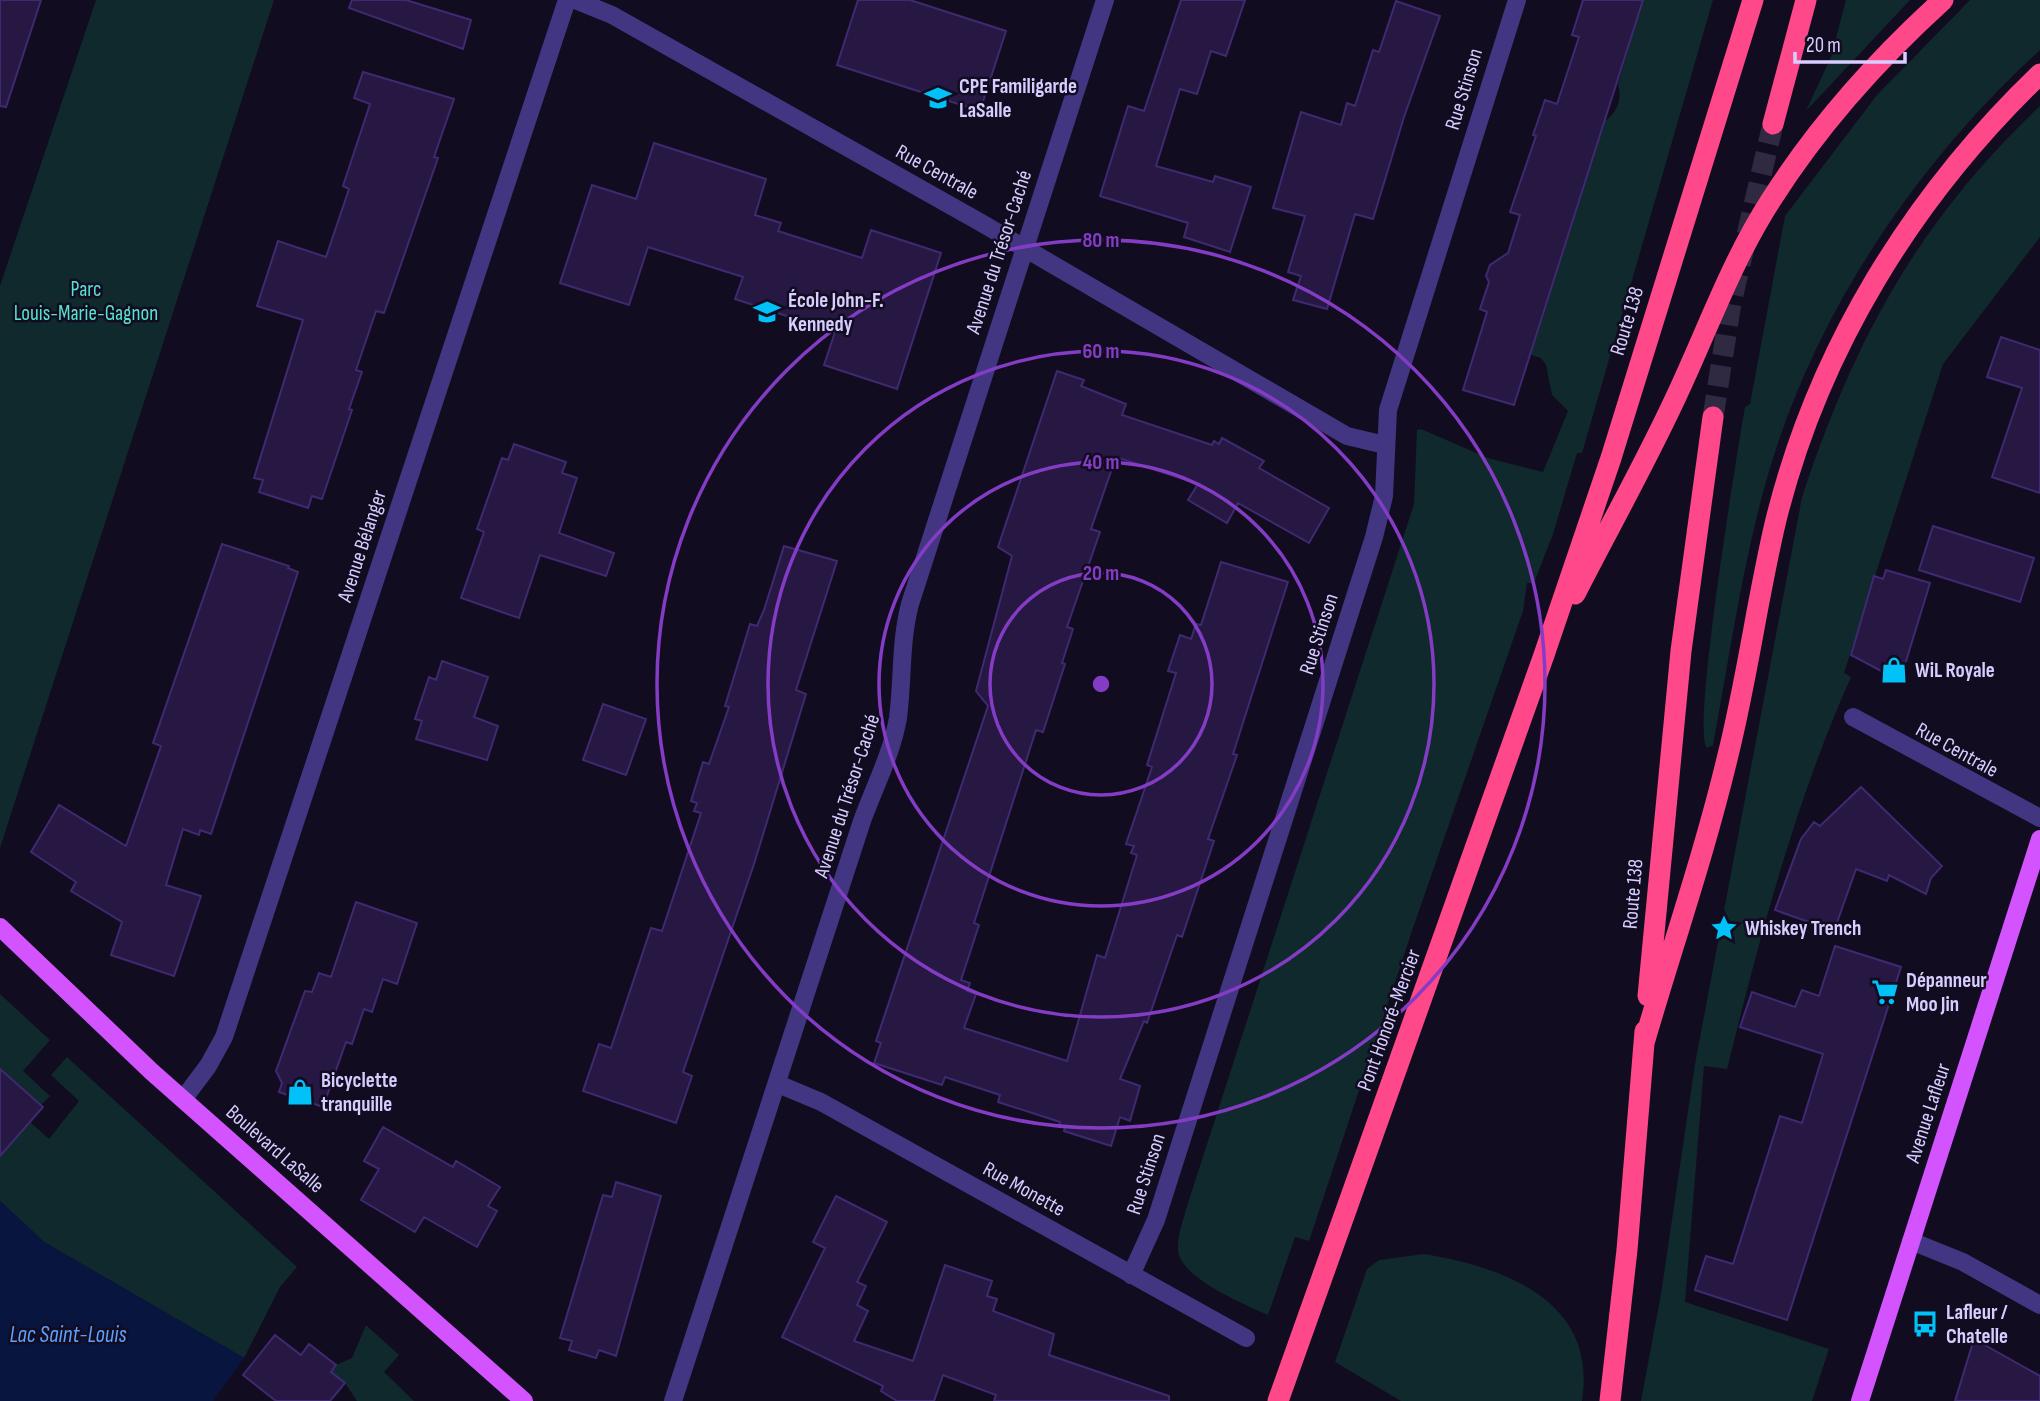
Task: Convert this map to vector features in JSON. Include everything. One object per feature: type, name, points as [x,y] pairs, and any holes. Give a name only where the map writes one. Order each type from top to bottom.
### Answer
[{"type":"highway","name":"Route 138","points":[[1544,655],[1611,458],[1752,0]]},
{"type":"highway","points":[[1773,124],[1806,0]]},
{"type":"highway","points":[[1544,655],[1681,386],[1728,275],[1772,198],[1820,132],[1863,81],[1943,0]]},
{"type":"highway","points":[[1609,1401],[1627,1250],[1644,1043],[1729,754],[1752,634],[1787,478],[1820,390],[1865,296],[1913,219],[1978,138],[2040,74]]},
{"type":"highway","name":"Route 138","points":[[1644,1043],[1681,651],[1713,417]]},
{"type":"highway","name":"Pont Honoré-Mercier","points":[[1278,1401],[1544,655]]},
{"type":"main road","name":"Avenue Lafleur","points":[[1860,1401],[2040,839]]},
{"type":"main road","name":"Boulevard LaSalle","points":[[0,928],[184,1098],[524,1401]]},
{"type":"street","name":"Avenue Bélanger","points":[[184,1098],[208,1066],[224,1037],[567,0]]},
{"type":"street","name":"Rue Centrale","points":[[575,0],[612,15],[1347,436],[1385,445]]},
{"type":"street","name":"Avenue du Trésor-Caché","points":[[673,1401],[862,821],[892,738],[897,720],[902,642],[909,604],[1105,0]]},
{"type":"street","name":"Rue Stinson","points":[[1131,1275],[1156,1220],[1374,537],[1384,496],[1388,410],[1517,0]]},
{"type":"street","name":"Rue Centrale","points":[[1853,718],[2040,818]]},
{"type":"street","name":"Rue Monette","points":[[778,1084],[821,1101],[1245,1338]]},
{"type":"street","points":[[1912,1241],[1963,1262],[2040,1305]]},
{"type":"green space","name":"Parc Louis-Marie-Gagnon","points":[[96,0],[274,0],[0,848],[0,286]]},
{"type":"green space","points":[[1643,0],[1713,0],[1582,453],[1577,453],[1553,534],[1534,583],[1527,583],[1523,611],[1413,928],[1309,1241],[1295,1237],[1268,1315],[1215,1289],[1190,1271],[1178,1251],[1183,1221],[1414,504],[1417,430],[1421,429],[1488,458],[1543,472],[1568,411],[1552,395],[1546,365],[1541,358],[1496,344],[1500,328],[1536,339],[1605,121],[1618,104],[1618,84]]},
{"type":"green space","points":[[1846,0],[1910,0],[1806,111],[1831,57]]},
{"type":"green space","points":[[1970,0],[2040,0],[2040,50],[1949,144],[1908,196],[1837,308],[1808,366],[1764,489],[1742,585],[1713,745],[1707,748],[1704,730],[1705,694],[1726,529],[1745,407],[1750,404],[1785,216],[1877,95]]},
{"type":"green space","points":[[2040,106],[2040,237],[1943,364],[1844,673],[1851,677],[1813,772],[1780,870],[1727,1069],[1704,1066],[1685,1302],[1829,1349],[1812,1401],[1641,1401],[1661,1294],[1695,1064],[1802,497],[1844,386],[1895,285],[1925,238],[1959,193],[1997,149]]},
{"type":"green space","points":[[0,994],[50,1040],[23,1071],[50,1096],[41,1105],[12,1080],[0,1093]]},
{"type":"green space","points":[[67,1057],[297,1267],[280,1287],[244,1358],[44,1242],[0,1201],[0,1149],[3,1152],[30,1122],[49,1139],[79,1101],[51,1075]]},
{"type":"green space","points":[[1424,1254],[1485,1268],[1513,1280],[1539,1295],[1560,1314],[1575,1338],[1583,1367],[1582,1401],[1401,1401],[1335,1362],[1367,1269],[1379,1260]]},
{"type":"green space","points":[[366,1325],[399,1355],[384,1372],[414,1401],[357,1401],[345,1383],[331,1372],[336,1365],[352,1358]]},
{"type":"water","name":"Lac Saint-Louis","points":[[0,1201],[44,1242],[244,1358],[213,1401],[0,1401]]},
{"type":"building","points":[[0,0],[41,0],[6,107],[0,106]]},
{"type":"building","points":[[352,0],[406,0],[471,20],[463,49],[349,8]]},
{"type":"building","points":[[858,0],[910,0],[1006,31],[980,111],[837,65]]},
{"type":"building","points":[[1181,0],[1245,0],[1226,56],[1211,51],[1197,94],[1180,89],[1156,166],[1213,182],[1215,176],[1251,187],[1230,252],[1184,237],[1188,223],[1100,196],[1128,106],[1144,111]]},
{"type":"building","points":[[1583,0],[1643,0],[1514,405],[1463,390],[1487,312],[1480,309],[1489,282],[1486,276],[1490,265],[1508,253],[1520,215],[1510,212],[1536,136],[1533,135],[1545,100],[1557,104],[1579,37],[1572,35]]},
{"type":"building","points":[[1396,1],[1440,16],[1404,117],[1373,219],[1355,214],[1327,309],[1293,300],[1301,276],[1288,272],[1305,216],[1273,208],[1301,112],[1341,125],[1347,103],[1355,106],[1373,50],[1379,52]]},
{"type":"building","points":[[363,72],[454,99],[434,157],[438,158],[384,313],[376,311],[356,370],[362,372],[349,409],[352,410],[322,499],[312,496],[308,508],[259,492],[263,480],[254,478],[303,320],[257,306],[278,241],[326,257],[349,189],[343,186],[370,104],[354,98]]},
{"type":"building","points":[[654,143],[766,179],[755,215],[781,223],[778,231],[862,258],[871,230],[941,253],[897,389],[824,365],[835,332],[735,299],[743,277],[648,247],[629,305],[560,283],[592,185],[636,199]]},
{"type":"building","points":[[2001,337],[2040,350],[2040,493],[1992,477],[2022,388],[1987,377]]},
{"type":"building","points":[[1057,371],[1084,380],[1081,386],[1126,404],[1122,415],[1212,445],[1214,441],[1219,444],[1222,438],[1264,461],[1259,468],[1329,508],[1309,543],[1238,503],[1227,523],[1188,500],[1198,484],[1116,457],[1091,529],[1100,532],[1067,627],[1073,629],[1062,663],[1065,664],[1043,732],[1036,730],[974,923],[979,925],[961,980],[970,983],[967,991],[976,994],[964,1028],[1067,1061],[1097,955],[1105,958],[1137,855],[1131,853],[1134,846],[1126,844],[1152,767],[1147,765],[1176,673],[1168,671],[1180,635],[1191,639],[1196,624],[1201,625],[1221,562],[1288,582],[1233,754],[1237,755],[1208,839],[1214,841],[1182,937],[1177,935],[1147,1023],[1144,1021],[1120,1079],[1140,1086],[1130,1121],[1120,1117],[1111,1146],[1064,1131],[1065,1127],[1059,1125],[1060,1122],[998,1102],[1000,1095],[945,1077],[942,1085],[874,1063],[881,1043],[876,1041],[988,706],[976,691],[1012,556],[998,547]]},
{"type":"building","points":[[514,444],[566,462],[562,473],[577,478],[559,533],[614,553],[606,576],[540,555],[519,618],[461,598],[484,532],[477,529],[502,458],[508,460]]},
{"type":"building","points":[[1933,526],[2034,558],[2020,602],[1919,570]]},
{"type":"building","points":[[222,544],[289,566],[288,568],[298,572],[211,834],[200,830],[199,835],[183,829],[166,885],[201,896],[174,976],[111,955],[122,922],[71,891],[76,882],[31,852],[59,805],[126,846],[161,746],[153,743]]},
{"type":"building","points":[[784,546],[837,561],[796,690],[806,694],[754,864],[683,1072],[692,1076],[676,1123],[583,1091],[599,1044],[611,1048],[651,928],[662,931],[701,813],[694,811],[697,803],[691,801],[703,762],[709,764],[729,707],[725,706],[750,624],[757,626],[764,610]]},
{"type":"building","points":[[1886,570],[1930,583],[1900,681],[1851,655],[1874,576],[1883,579]]},
{"type":"building","points":[[442,661],[488,677],[474,717],[498,726],[487,760],[416,739],[422,721],[415,719],[429,677],[436,680]]},
{"type":"building","points":[[603,704],[646,719],[626,775],[583,760]]},
{"type":"building","points":[[1861,787],[1942,866],[1931,878],[1926,894],[1889,875],[1887,881],[1856,869],[1834,931],[1775,910],[1801,839],[1814,822],[1820,826]]},
{"type":"building","points":[[356,902],[417,923],[397,984],[383,979],[372,1012],[364,1009],[352,1044],[346,1042],[323,1107],[279,1092],[282,1083],[276,1071],[305,991],[312,992],[319,973],[331,977]]},
{"type":"building","points":[[1835,946],[1901,967],[1787,1320],[1695,1290],[1706,1256],[1733,1264],[1780,1116],[1802,1123],[1823,1054],[1740,1027],[1752,992],[1795,1007],[1802,990],[1819,996]]},
{"type":"building","points":[[0,1069],[43,1107],[0,1156]]},
{"type":"building","points":[[383,1127],[453,1167],[456,1161],[500,1187],[488,1206],[497,1211],[477,1247],[424,1217],[415,1232],[361,1200],[379,1169],[364,1161]]},
{"type":"building","points":[[616,1182],[661,1196],[616,1356],[599,1350],[596,1358],[569,1350],[572,1341],[560,1338],[603,1195],[612,1197]]},
{"type":"building","points":[[836,1196],[887,1222],[857,1282],[866,1286],[857,1305],[868,1311],[854,1341],[913,1361],[945,1265],[992,1281],[987,1296],[997,1299],[993,1311],[1054,1334],[1049,1355],[1169,1396],[1169,1401],[994,1401],[996,1395],[943,1375],[934,1401],[897,1401],[881,1391],[883,1386],[782,1337],[825,1248],[813,1242]]},
{"type":"building","points":[[275,1335],[301,1355],[309,1344],[336,1365],[331,1372],[345,1383],[330,1401],[276,1401],[243,1375]]},
{"type":"building","points":[[1974,1339],[2040,1376],[2040,1401],[1955,1401]]},
{"type":"tunnel","points":[[1713,417],[1731,303],[1773,124]]},
{"type":"place","name":"CPE Familigarde LaSalle","points":[[938,98]]},
{"type":"place","name":"École John-F. Kennedy","points":[[767,312]]},
{"type":"place","name":"WiL Royale","points":[[1894,670]]},
{"type":"place","name":"Whiskey Trench","points":[[1724,928]]},
{"type":"place","name":"Dépanneur Moo Jin","points":[[1885,992]]},
{"type":"place","name":"Bicyclette tranquille","points":[[300,1092]]},
{"type":"place","name":"Lafleur / Chatelle","points":[[1925,1324]]}]
